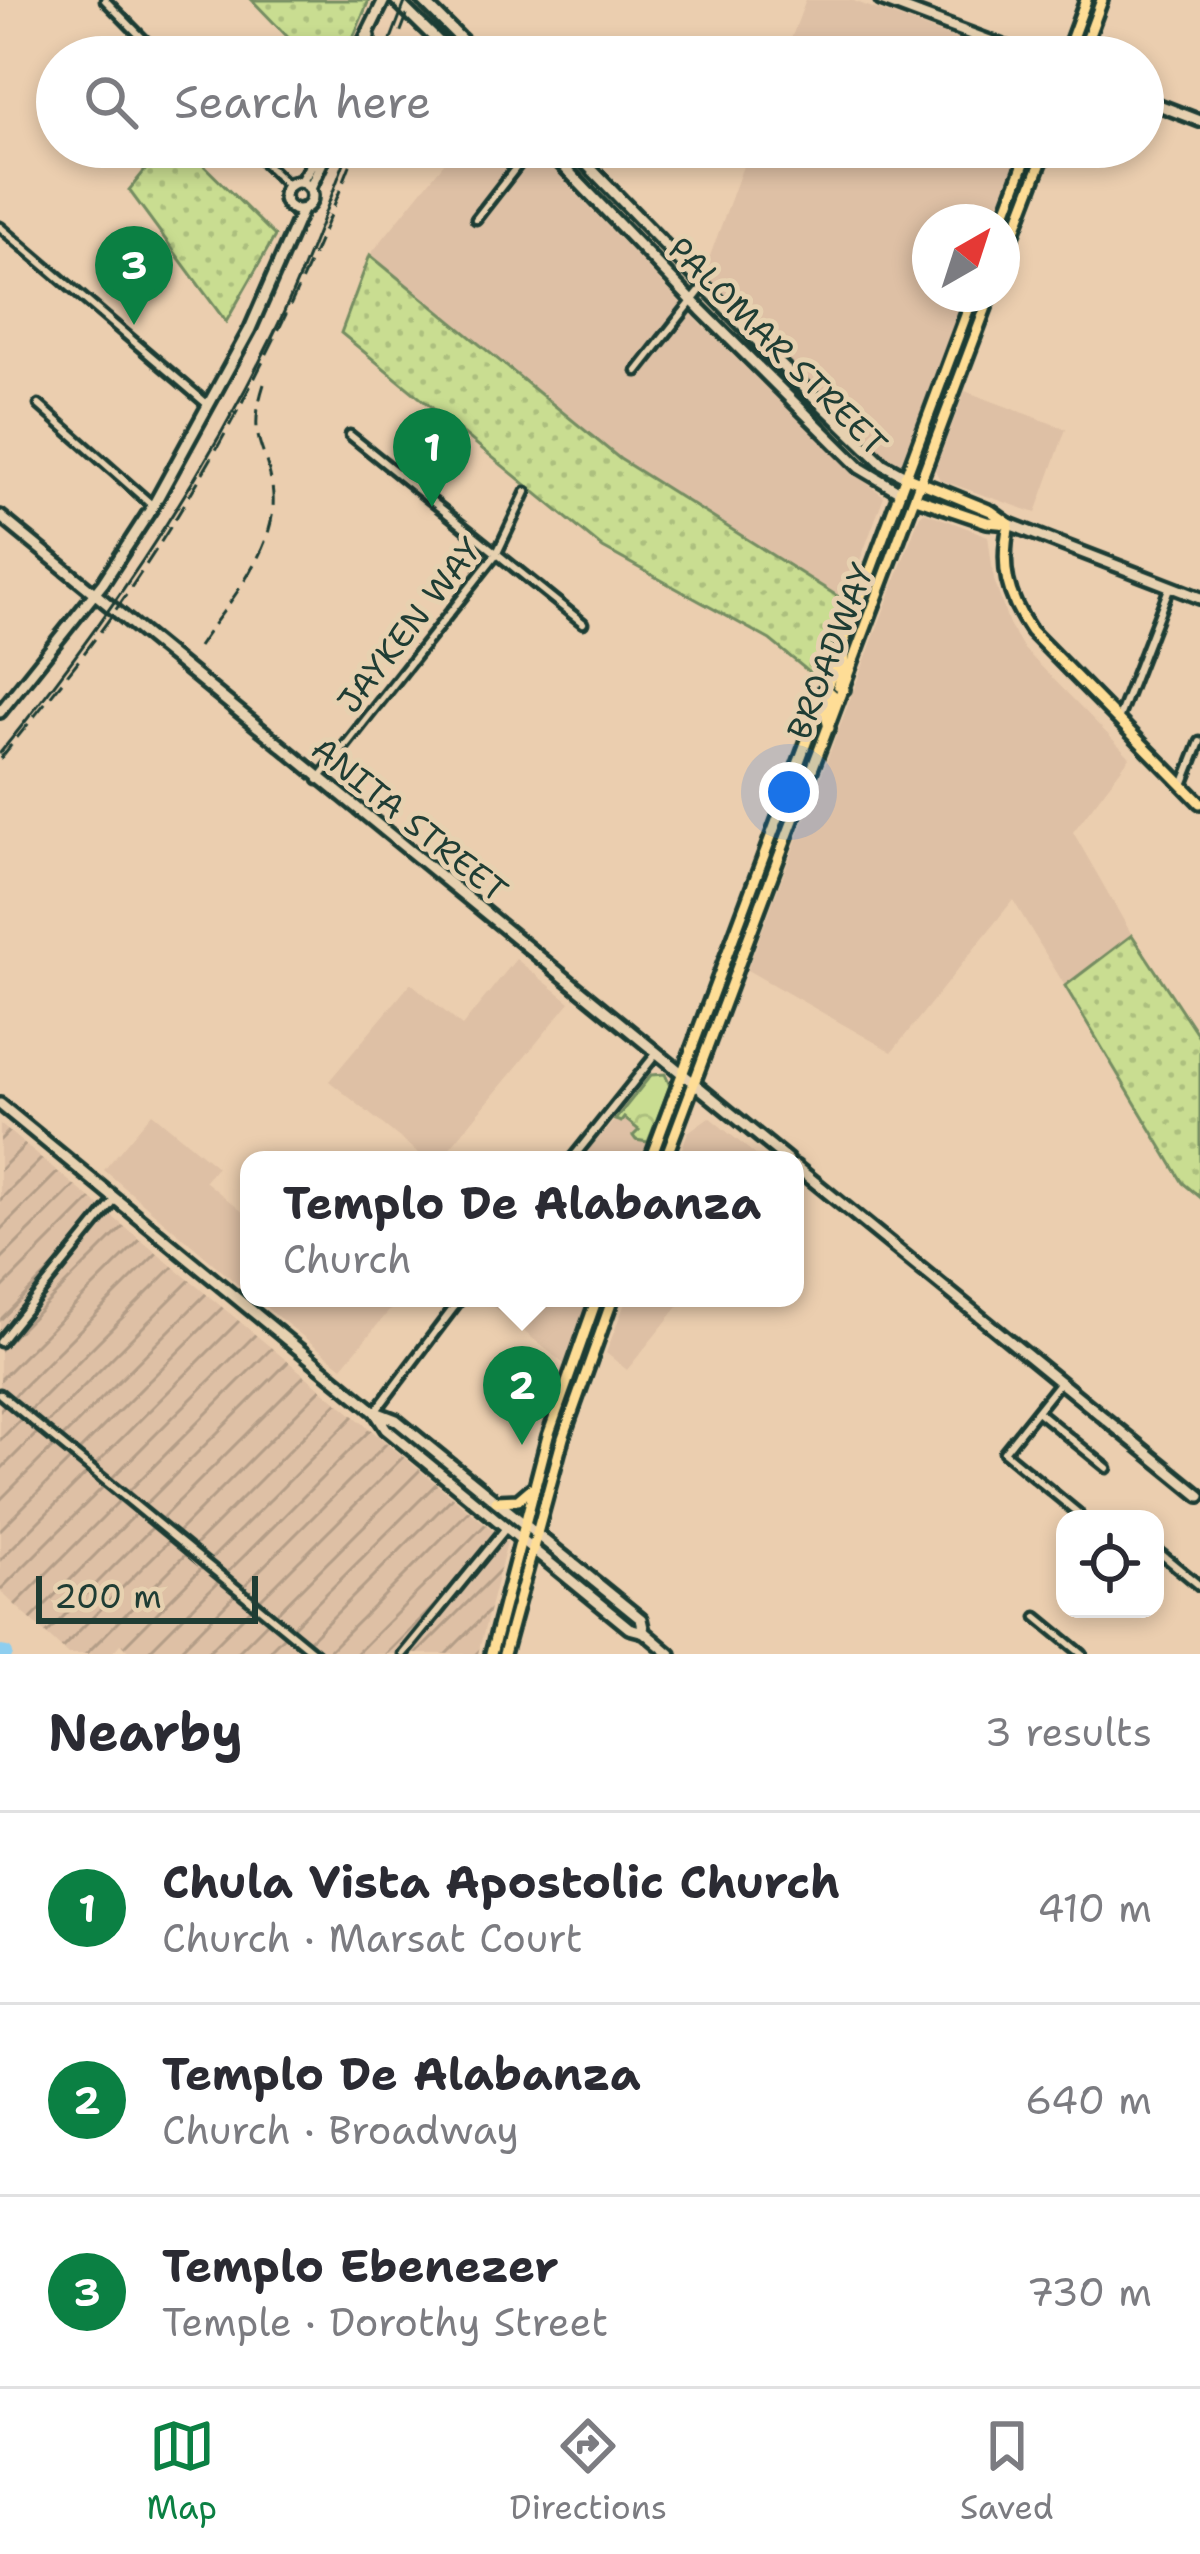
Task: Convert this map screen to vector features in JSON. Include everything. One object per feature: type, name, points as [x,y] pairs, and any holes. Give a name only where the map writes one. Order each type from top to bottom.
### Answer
[{"type":"main road","points":[[369,36],[384,0]]},
{"type":"main road","points":[[396,0],[433,36]]},
{"type":"main road","points":[[422,0],[458,36]]},
{"type":"main road","points":[[881,0],[976,36]]},
{"type":"main road","points":[[1073,36],[1086,0]]},
{"type":"main road","points":[[1089,36],[1102,0]]},
{"type":"main road","points":[[1164,107],[1200,121]]},
{"type":"main road","points":[[0,712],[94,594],[153,506],[210,406],[302,210],[311,202],[306,186],[315,168]]},
{"type":"main road","name":"PALOMAR STREET","points":[[564,168],[860,468],[900,492],[987,522],[1009,524],[1200,598]]},
{"type":"main road","name":"PALOMAR STREET","points":[[590,168],[883,464],[992,511],[1009,524]]},
{"type":"main road","points":[[1009,204],[1022,168]]},
{"type":"main road","points":[[1020,217],[1039,168]]},
{"type":"main road","points":[[283,250],[288,207],[284,194],[288,186],[306,186]]},
{"type":"main road","points":[[288,207],[302,210]]},
{"type":"main road","name":"BROADWAY","points":[[653,1151],[967,312]]},
{"type":"main road","name":"BROADWAY","points":[[668,1151],[984,312]]},
{"type":"main road","name":"ANITA STREET","points":[[0,517],[777,1151]]},
{"type":"main road","points":[[1009,524],[1005,575],[1015,608],[1031,631],[1200,802]]},
{"type":"main road","points":[[840,650],[844,658],[838,685],[844,689]]},
{"type":"main road","points":[[825,688],[832,695],[826,715],[829,728]]},
{"type":"main road","points":[[765,850],[780,856]]},
{"type":"main road","points":[[0,1104],[240,1301]]},
{"type":"main road","name":"ANITA STREET","points":[[804,1173],[1200,1496]]},
{"type":"main road","points":[[247,1307],[520,1540],[629,1628],[644,1633],[670,1654]]},
{"type":"main road","points":[[490,1654],[559,1400],[594,1307]]},
{"type":"main road","points":[[504,1654],[570,1418],[611,1307]]},
{"type":"main road","points":[[375,1412],[396,1420],[641,1619],[644,1633]]},
{"type":"main road","points":[[496,1501],[518,1500],[536,1484]]},
{"type":"street","points":[[105,0],[140,36]]},
{"type":"street","points":[[270,168],[288,186]]},
{"type":"street","points":[[476,219],[516,168]]},
{"type":"street","points":[[0,226],[210,406]]},
{"type":"street","points":[[637,371],[704,286]]},
{"type":"street","points":[[40,405],[153,506]]},
{"type":"street","points":[[350,435],[583,623]]},
{"type":"street","name":"JAYKEN WAY","points":[[318,780],[496,553],[526,492]]},
{"type":"street","points":[[1118,718],[1170,586]]},
{"type":"street","points":[[1183,785],[1200,742]]},
{"type":"street","points":[[578,1151],[656,1054]]},
{"type":"street","points":[[0,1342],[116,1199]]},
{"type":"street","points":[[375,1412],[454,1307]]},
{"type":"street","points":[[1059,1383],[1004,1451],[1074,1510]]},
{"type":"street","points":[[0,1394],[316,1654]]},
{"type":"street","points":[[1037,1411],[1107,1468]]},
{"type":"street","points":[[403,1654],[506,1528]]},
{"type":"street","points":[[1164,1556],[1200,1586]]},
{"type":"street","points":[[1037,1617],[1082,1654]]},
{"type":"shaded area","points":[[806,0],[851,0],[948,36],[792,36]]},
{"type":"shaded area","points":[[440,168],[552,168],[700,323],[852,472],[884,496],[845,601],[620,459],[370,255]]},
{"type":"shaded area","points":[[742,168],[1014,168],[1000,204],[912,204],[912,312],[959,312],[901,464],[886,458],[703,275]]},
{"type":"shaded area","points":[[965,391],[1066,429],[1036,513],[940,480],[935,470]]},
{"type":"shaded area","points":[[925,512],[988,536],[994,580],[1009,624],[1024,649],[1130,757],[1073,832],[1132,935],[1065,986],[1013,900],[892,1052],[747,970]]},
{"type":"shaded area","points":[[516,959],[570,1002],[447,1151],[416,1151],[329,1081],[411,983],[462,1026]]},
{"type":"shaded area","points":[[152,1113],[217,1167],[205,1181],[240,1210],[240,1286],[104,1170]]},
{"type":"shaded area","points":[[623,1117],[640,1130],[636,1140],[648,1142],[645,1151],[587,1151],[615,1120],[621,1122]]},
{"type":"shaded area","points":[[709,1117],[751,1151],[681,1151],[688,1132]]},
{"type":"shaded area","points":[[0,1124],[507,1542],[478,1654],[132,1654],[120,1644],[111,1654],[68,1654],[0,1591]]},
{"type":"shaded area","points":[[265,1307],[392,1307],[342,1367]]},
{"type":"shaded area","points":[[494,1307],[586,1307],[564,1364]]},
{"type":"shaded area","points":[[624,1307],[678,1307],[627,1370],[606,1353]]},
{"type":"green space","points":[[252,0],[369,0],[354,36],[287,36]]},
{"type":"green space","points":[[147,168],[206,168],[275,236],[226,322],[129,190]]},
{"type":"green space","points":[[370,255],[620,459],[845,601],[820,681],[770,640],[603,548],[341,333]]},
{"type":"green space","points":[[1132,935],[1200,1038],[1200,1197],[1183,1183],[1065,986]]},
{"type":"green space","points":[[665,1074],[670,1086],[648,1142],[636,1140],[633,1136],[639,1130],[624,1118],[615,1120],[651,1075]]},
{"type":"waterway","points":[[0,1653],[6,1654]]},
{"type":"tram line","points":[[392,36],[406,0]]},
{"type":"tram line","points":[[0,753],[114,603],[215,444],[285,310],[342,168]]},
{"type":"railway","points":[[399,36],[413,0]]},
{"type":"railway","points":[[0,759],[103,627],[188,498],[280,327],[348,168]]},
{"type":"railway","points":[[198,647],[248,576],[267,536],[273,495],[257,432],[264,384]]},
{"type":"place","name":"Templo Ebenezer","points":[[134,325]]},
{"type":"place","name":"Chula Vista Apostolic Church","points":[[432,507]]},
{"type":"place","name":"Templo De Alabanza","points":[[522,1445]]}]
